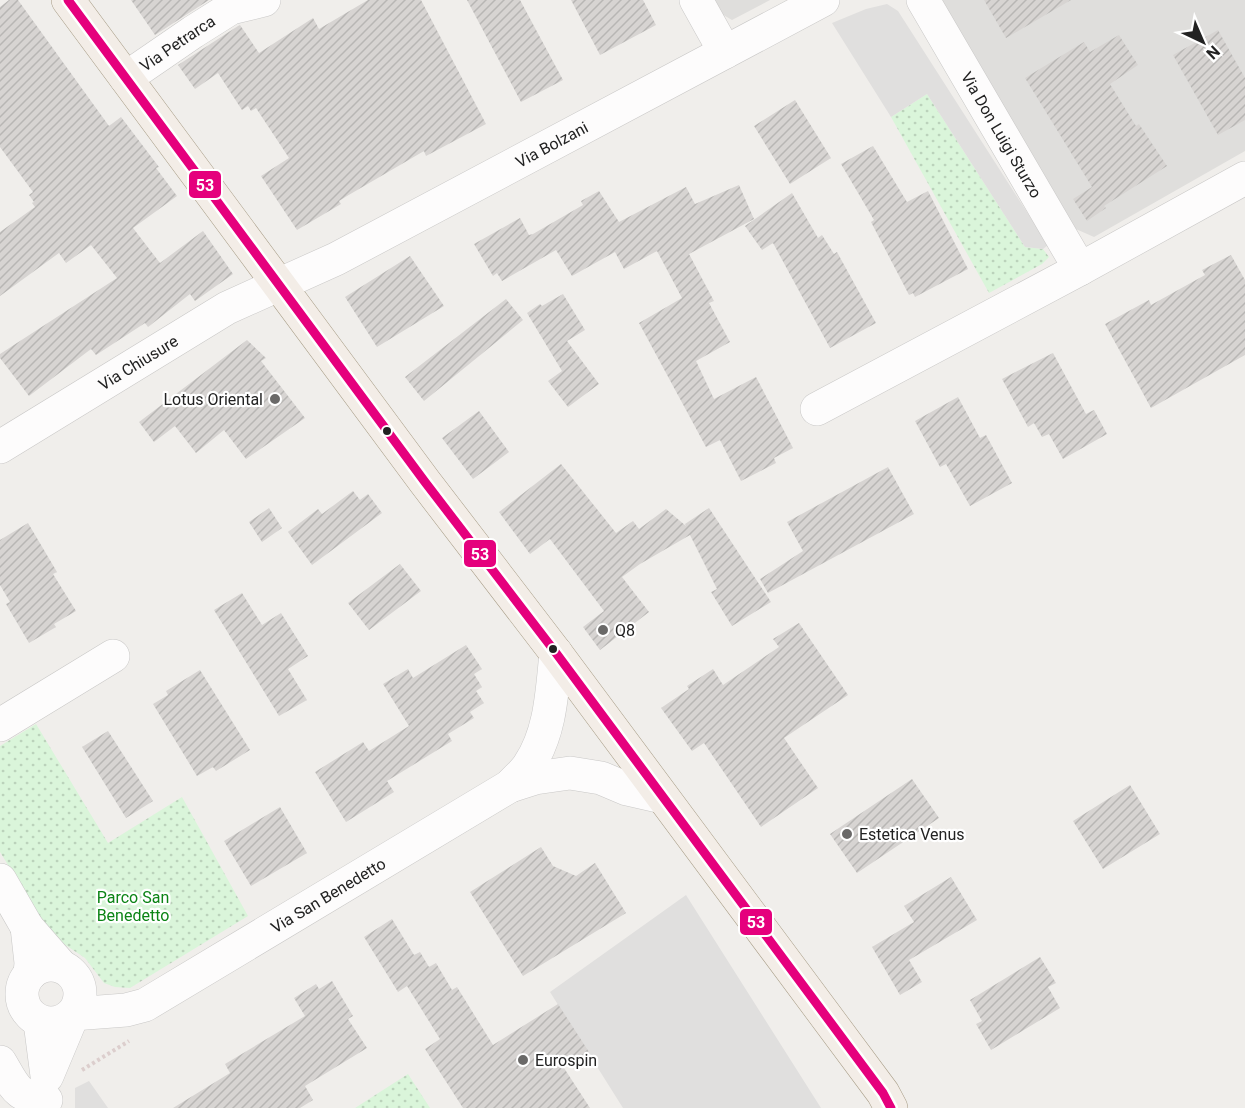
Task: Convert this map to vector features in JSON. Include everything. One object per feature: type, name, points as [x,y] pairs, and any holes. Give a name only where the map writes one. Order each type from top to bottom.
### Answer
[{"type":"main road","points":[[68,0],[439,501],[556,653],[892,1103]]},
{"type":"street","name":"Via Petrarca","points":[[126,78],[231,8],[264,0]]},
{"type":"street","points":[[696,0],[725,52]]},
{"type":"street","name":"Via Bolzani","points":[[278,284],[336,259],[823,0]]},
{"type":"street","name":"Via Don Luigi Sturzo","points":[[923,0],[1080,269]]},
{"type":"street","points":[[817,410],[1245,178]]},
{"type":"street","name":"Via Chiusure","points":[[0,447],[227,308],[278,284]]},
{"type":"street","name":"Via San Benedetto","points":[[510,786],[529,766],[544,736],[552,696],[556,653]]},
{"type":"street","points":[[0,725],[113,656]]},
{"type":"street","name":"Via San Benedetto","points":[[73,1014],[126,1010],[145,1005],[510,786],[535,778],[570,773],[601,778],[627,789],[662,797]]},
{"type":"street","points":[[0,880],[27,927],[69,973],[101,995],[121,1002],[145,1005]]},
{"type":"street","points":[[27,927],[31,963],[20,996],[46,1095]]},
{"type":"street","points":[[20,996],[44,966],[69,973],[81,997],[73,1014],[46,1095]]},
{"type":"street","points":[[20,996],[49,1024],[66,1020],[73,1014]]},
{"type":"street","points":[[0,1062],[19,1092],[31,1098],[46,1095]]},
{"type":"shaded area","points":[[713,0],[770,0],[732,20],[720,13]]},
{"type":"shaded area","points":[[931,0],[1245,0],[1245,151],[1094,237],[1069,226]]},
{"type":"shaded area","points":[[887,4],[898,11],[1048,245],[1043,249],[1025,247],[927,94],[891,117],[832,23],[866,9]]},
{"type":"shaded area","points":[[686,895],[821,1108],[623,1108],[550,992]]},
{"type":"shaded area","points":[[89,1081],[108,1108],[75,1108],[75,1088]]},
{"type":"green space","points":[[927,94],[1025,247],[1043,249],[1049,257],[1042,264],[989,293],[891,117]]},
{"type":"green space","name":"Parco San Benedetto","points":[[36,724],[108,843],[182,797],[248,916],[130,988],[115,987],[104,983],[85,958],[52,936],[0,852],[0,746]]},
{"type":"green space","points":[[408,1074],[430,1108],[355,1108]]},
{"type":"building","points":[[9,0],[18,0],[109,126],[121,117],[159,167],[156,168],[177,196],[133,228],[160,263],[203,231],[233,274],[195,301],[190,294],[148,327],[145,323],[96,355],[91,349],[29,396],[0,358],[0,354],[117,278],[91,245],[66,263],[59,253],[0,296],[0,232],[35,207],[29,195],[33,192],[0,147],[0,7]]},
{"type":"building","points":[[131,0],[209,0],[155,35]]},
{"type":"building","points":[[368,0],[421,0],[486,124],[426,156],[424,151],[347,196],[339,201],[341,204],[297,230],[261,176],[289,158],[256,108],[251,111],[248,106],[242,110],[218,73],[195,89],[178,65],[240,25],[259,53],[313,18],[319,29]]},
{"type":"building","points":[[467,0],[520,0],[563,80],[521,102]]},
{"type":"building","points":[[571,0],[643,0],[656,25],[600,55]]},
{"type":"building","points":[[984,0],[1071,0],[1006,38]]},
{"type":"building","points":[[1218,30],[1245,78],[1245,120],[1218,135],[1173,55]]},
{"type":"building","points":[[1119,35],[1138,65],[1110,84],[1136,126],[1139,124],[1167,166],[1104,206],[1106,208],[1087,221],[1073,199],[1092,187],[1025,78],[1084,42],[1090,52]]},
{"type":"building","points":[[795,100],[831,158],[790,184],[754,126]]},
{"type":"building","points":[[873,146],[907,202],[928,191],[968,269],[915,297],[913,293],[909,295],[871,222],[874,220],[841,164]]},
{"type":"building","points":[[739,185],[754,219],[689,254],[714,301],[709,303],[730,342],[696,361],[714,399],[756,377],[793,448],[774,458],[776,463],[741,481],[720,440],[706,447],[639,323],[682,298],[657,251],[624,269],[615,252],[572,276],[556,250],[502,281],[497,273],[493,276],[474,244],[520,218],[529,235],[533,234],[583,205],[581,201],[599,191],[619,222],[686,187],[695,204]]},
{"type":"building","points":[[792,193],[818,238],[822,235],[834,254],[837,252],[876,323],[830,348],[773,243],[762,250],[745,226]]},
{"type":"building","points":[[1231,255],[1245,280],[1245,355],[1151,408],[1105,324],[1149,300],[1151,305],[1205,275],[1202,270]]},
{"type":"building","points":[[410,256],[444,306],[377,347],[345,297]]},
{"type":"building","points":[[563,294],[585,330],[567,341],[599,384],[568,407],[548,381],[562,371],[527,313],[540,304],[542,306]]},
{"type":"building","points":[[506,299],[523,320],[424,401],[405,377]]},
{"type":"building","points":[[247,340],[266,358],[261,361],[305,418],[246,459],[224,430],[196,453],[175,426],[154,442],[139,422]]},
{"type":"building","points":[[1053,353],[1086,414],[1094,410],[1107,434],[1063,459],[1049,434],[1042,437],[1034,423],[1028,427],[1002,379]]},
{"type":"building","points":[[958,397],[980,438],[986,435],[1012,483],[970,506],[946,464],[940,467],[915,421]]},
{"type":"building","points":[[479,411],[509,452],[473,479],[442,438]]},
{"type":"building","points":[[561,464],[616,533],[633,521],[639,529],[666,509],[686,526],[685,524],[709,508],[771,602],[732,626],[711,592],[717,589],[690,535],[622,577],[649,612],[600,650],[583,627],[604,611],[550,539],[530,554],[499,512]]},
{"type":"building","points":[[888,467],[914,514],[768,593],[760,579],[803,551],[787,522]]},
{"type":"building","points":[[353,491],[360,500],[368,494],[382,513],[312,565],[288,532],[318,509],[322,514]]},
{"type":"building","points":[[269,508],[282,528],[262,542],[249,522]]},
{"type":"building","points":[[28,523],[57,572],[53,574],[76,611],[54,624],[56,627],[29,643],[6,604],[10,602],[0,585],[0,540]]},
{"type":"building","points":[[400,564],[421,591],[369,630],[348,603]]},
{"type":"building","points":[[242,593],[262,625],[281,613],[308,656],[288,669],[307,700],[279,716],[214,610]]},
{"type":"building","points":[[799,623],[848,695],[784,738],[818,788],[761,827],[704,743],[692,751],[661,708],[689,689],[687,686],[713,669],[723,685],[779,647],[773,639]]},
{"type":"building","points":[[466,645],[482,669],[474,674],[482,687],[476,691],[484,703],[470,712],[474,718],[448,734],[452,741],[387,781],[394,792],[346,822],[315,772],[363,742],[369,751],[409,726],[383,684],[408,669],[413,678]]},
{"type":"building","points":[[200,670],[250,750],[216,771],[213,767],[197,776],[153,704],[168,695],[166,691]]},
{"type":"building","points":[[108,731],[153,801],[126,818],[82,747]]},
{"type":"building","points":[[912,779],[939,818],[857,873],[830,834]]},
{"type":"building","points":[[1130,785],[1160,834],[1103,869],[1073,821]]},
{"type":"building","points":[[280,807],[307,853],[251,886],[224,841]]},
{"type":"building","points":[[541,847],[553,866],[576,876],[595,863],[626,913],[523,976],[470,892]]},
{"type":"building","points":[[951,877],[977,920],[909,960],[922,982],[900,995],[872,947],[914,922],[904,906]]},
{"type":"building","points":[[392,919],[414,955],[420,952],[429,967],[436,963],[452,990],[457,987],[493,1045],[558,1004],[589,1052],[564,1068],[590,1108],[463,1108],[425,1049],[440,1039],[407,986],[398,992],[364,937]]},
{"type":"building","points":[[1040,957],[1056,983],[1048,987],[1060,1008],[991,1050],[976,1024],[982,1021],[970,1000]]},
{"type":"building","points":[[332,981],[353,1016],[348,1019],[367,1048],[305,1086],[313,1100],[300,1108],[173,1108],[230,1073],[225,1064],[305,1016],[294,998],[316,984],[319,989]]},
{"type":"transit line","name":"53","points":[[68,0],[425,482],[556,653],[883,1093],[891,1108]]},
{"type":"place","name":"Lotus Oriental","points":[[275,399]]},
{"type":"place","name":"Q8","points":[[603,630]]},
{"type":"place","name":"Estetica Venus","points":[[847,834]]},
{"type":"place","name":"Eurospin","points":[[523,1060]]}]
